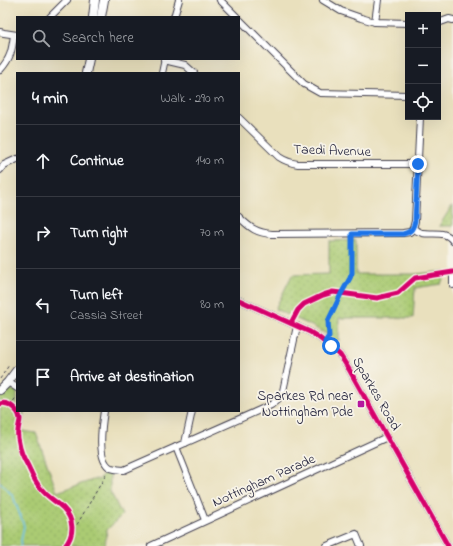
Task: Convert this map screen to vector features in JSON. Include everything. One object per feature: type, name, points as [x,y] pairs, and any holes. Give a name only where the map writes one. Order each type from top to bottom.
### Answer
[{"type":"main road","points":[[93,16],[95,0]]},
{"type":"main road","points":[[101,16],[104,0]]},
{"type":"main road","points":[[86,72],[89,60]]},
{"type":"main road","points":[[0,390],[4,380],[16,371]]},
{"type":"street","points":[[51,16],[67,0]]},
{"type":"street","points":[[174,16],[179,0]]},
{"type":"street","points":[[220,0],[236,16]]},
{"type":"street","points":[[323,0],[341,11],[375,22],[405,23]]},
{"type":"street","points":[[375,22],[378,0]]},
{"type":"street","points":[[441,22],[449,19],[453,20]]},
{"type":"street","points":[[240,20],[304,84],[320,93],[405,95]]},
{"type":"street","points":[[0,32],[16,35],[10,57],[0,70]]},
{"type":"street","points":[[162,72],[164,60],[185,65],[193,72]]},
{"type":"street","name":"Taedi Avenue","points":[[240,119],[279,157],[291,163],[418,164]]},
{"type":"street","points":[[240,219],[252,229],[264,234],[403,234],[410,232],[413,229],[415,221],[420,120]]},
{"type":"street","points":[[0,170],[4,165],[16,159]]},
{"type":"street","points":[[413,229],[424,233],[449,235],[453,241]]},
{"type":"street","points":[[453,274],[453,285]]},
{"type":"street","name":"Sparkes Road","points":[[240,300],[310,332],[340,355],[448,546]]},
{"type":"street","points":[[104,412],[101,430],[101,448],[105,462],[111,468],[124,470],[271,405],[278,400],[283,391],[297,326]]},
{"type":"street","points":[[4,380],[16,387]]},
{"type":"street","points":[[185,443],[192,412]]},
{"type":"street","name":"Nottingham Parade","points":[[150,546],[387,437]]},
{"type":"street","points":[[176,447],[205,520]]},
{"type":"street","points":[[327,546],[356,534],[361,546]]},
{"type":"path","points":[[325,342],[329,336],[328,321],[352,273],[352,234]]},
{"type":"path","points":[[333,292],[347,294]]},
{"type":"path","points":[[4,380],[8,365]]},
{"type":"path","points":[[10,406],[16,397]]},
{"type":"path","points":[[69,541],[99,486],[111,468]]},
{"type":"path","points":[[71,535],[72,525]]},
{"type":"green space","points":[[452,206],[453,226],[439,226]]},
{"type":"green space","points":[[356,240],[356,274],[416,274],[446,271],[441,284],[415,288],[413,318],[339,318],[339,341],[312,326],[275,309],[292,275],[329,274],[329,241]]},
{"type":"green space","points":[[10,389],[16,392],[16,412],[24,412],[22,431],[36,433],[57,492],[96,479],[99,480],[106,470],[110,473],[110,491],[122,515],[107,530],[105,546],[0,546],[0,398]]},
{"type":"waterway","points":[[0,482],[13,496],[24,526],[20,546]]},
{"type":"cycle path","points":[[291,323],[298,310],[304,304],[323,295],[333,292],[377,298],[398,293],[415,278],[453,272]]},
{"type":"cycle path","points":[[240,300],[310,332],[340,355],[448,546]]},
{"type":"cycle path","points":[[0,404],[3,403],[10,405],[16,411]]},
{"type":"cycle path","points":[[18,412],[20,419],[18,438],[22,455],[36,483],[48,496],[67,512],[71,522],[72,532],[65,546]]},
{"type":"place","name":"Sparkes Rd near Nottingham Pde","points":[[361,404]]},
{"type":"route","points":[[331,346],[325,342],[329,336],[328,321],[352,273],[352,234],[403,234],[410,232],[413,229],[415,221],[418,164]]}]
